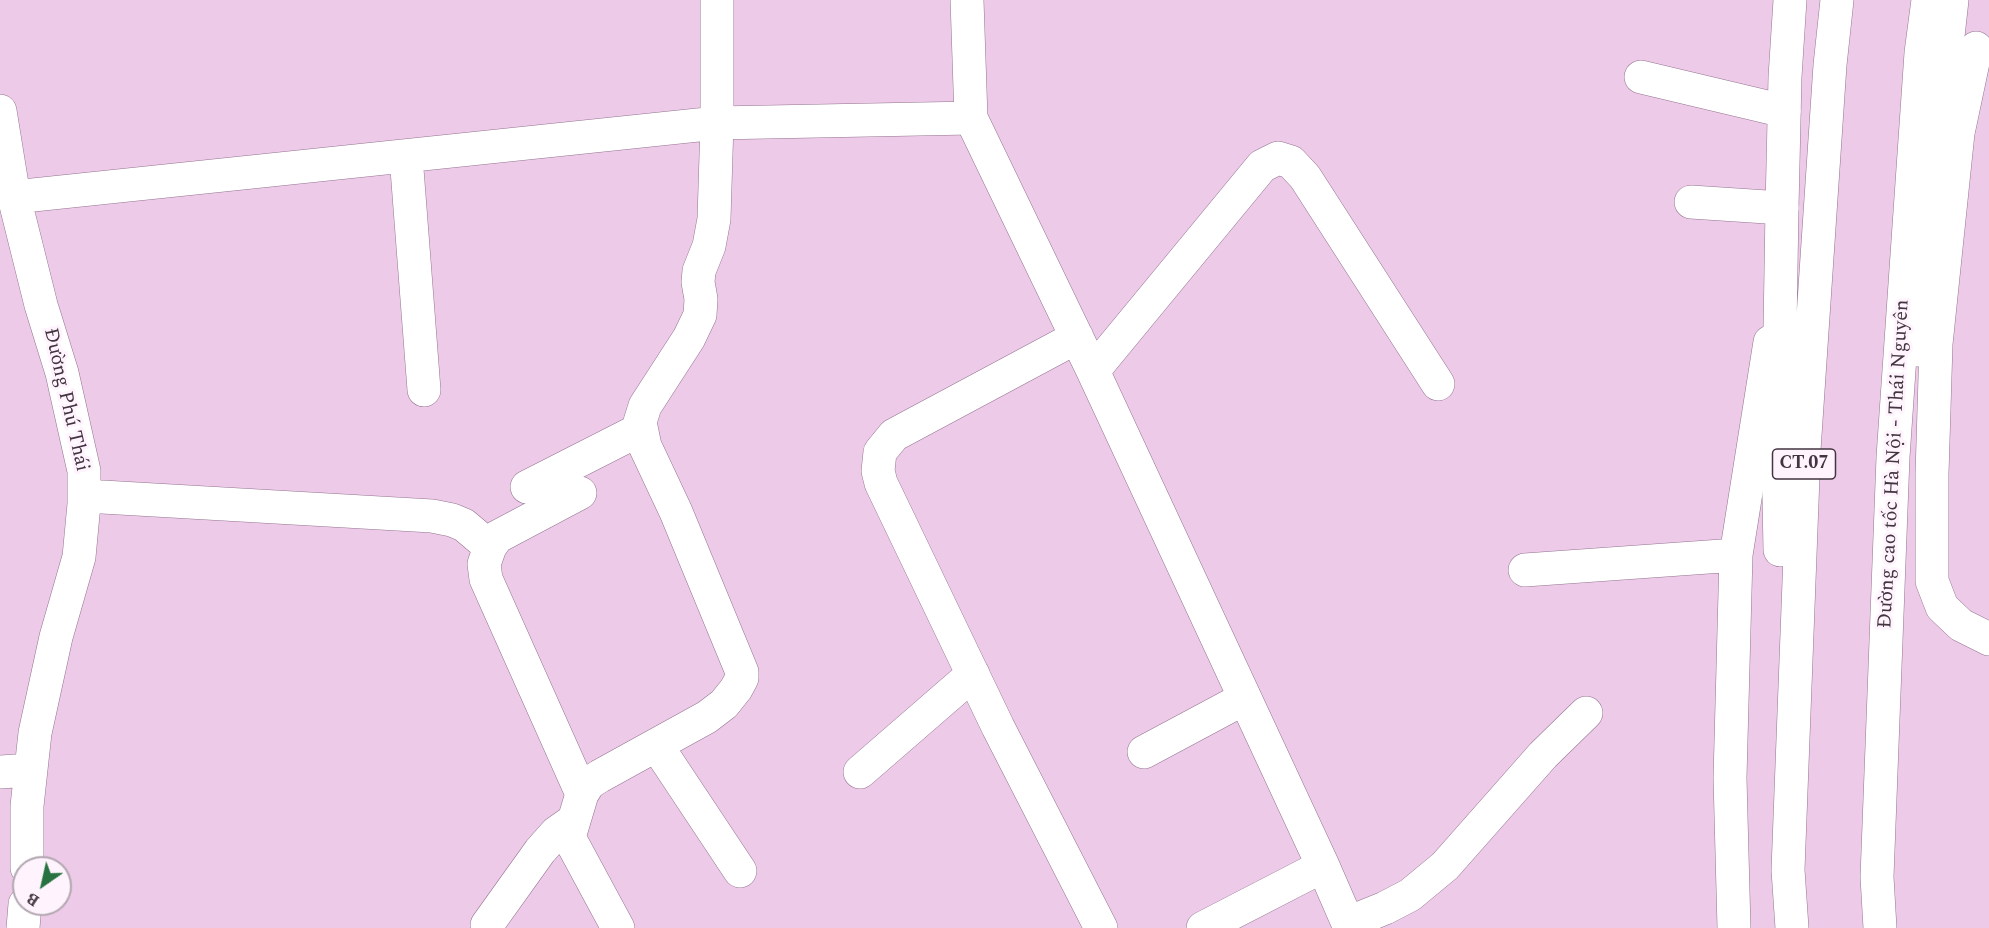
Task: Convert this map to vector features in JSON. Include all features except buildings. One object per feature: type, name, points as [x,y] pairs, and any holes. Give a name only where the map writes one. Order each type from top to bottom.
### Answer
[{"type":"main road","points":[[618,928],[571,841],[570,834],[578,808],[589,783],[696,724],[724,704],[741,683],[742,672],[676,512],[645,446],[640,422],[645,406],[689,338],[700,315],[699,271],[713,231],[717,123],[717,0]]},
{"type":"main road","points":[[967,0],[971,118],[1093,370],[1349,926],[1410,895],[1445,866],[1543,755],[1586,712]]},
{"type":"main road","points":[[1788,870],[1778,450],[1784,111],[1790,0]]},
{"type":"main road","name":"CT.07","points":[[1792,928],[1788,870],[1804,450],[1830,65],[1837,0]]},
{"type":"main road","name":"Đường cao tốc Hà Nội - Thái Nguyên","points":[[1880,928],[1877,877],[1893,457],[1921,53],[1928,0]]},
{"type":"main road","points":[[1952,0],[1971,44],[1958,133],[1936,344],[1932,474],[1932,581],[1942,607],[1961,625],[1989,639]]},
{"type":"main road","points":[[1893,457],[1927,303],[1971,44]]},
{"type":"main road","points":[[1641,76],[1784,111]]},
{"type":"main road","name":"Đường Phú Thái","points":[[0,111],[14,197],[41,305],[62,373],[84,471],[78,557],[44,688],[15,771],[27,806],[27,856]]},
{"type":"main road","points":[[14,197],[717,123],[971,118]]},
{"type":"main road","points":[[405,156],[424,390]]},
{"type":"main road","points":[[1093,370],[1262,166],[1278,158],[1291,162],[1305,177],[1438,384]]},
{"type":"main road","points":[[1691,202],[1782,208]]},
{"type":"main road","points":[[1734,928],[1730,778],[1736,555],[1781,270]]},
{"type":"main road","points":[[1077,337],[894,435],[880,452],[878,471],[881,483],[973,674],[1101,928]]},
{"type":"main road","points":[[527,487],[641,429]]},
{"type":"main road","points":[[578,808],[486,579],[484,564],[490,547],[497,537],[580,493]]},
{"type":"main road","points":[[84,496],[432,516],[464,525],[490,547]]},
{"type":"main road","points":[[1525,570],[1736,555]]},
{"type":"main road","points":[[860,772],[973,674]]},
{"type":"main road","points":[[1144,752],[1245,698]]},
{"type":"main road","points":[[657,746],[740,871]]},
{"type":"main road","points":[[487,925],[540,851],[578,808]]},
{"type":"main road","points":[[1203,928],[1323,866]]}]
